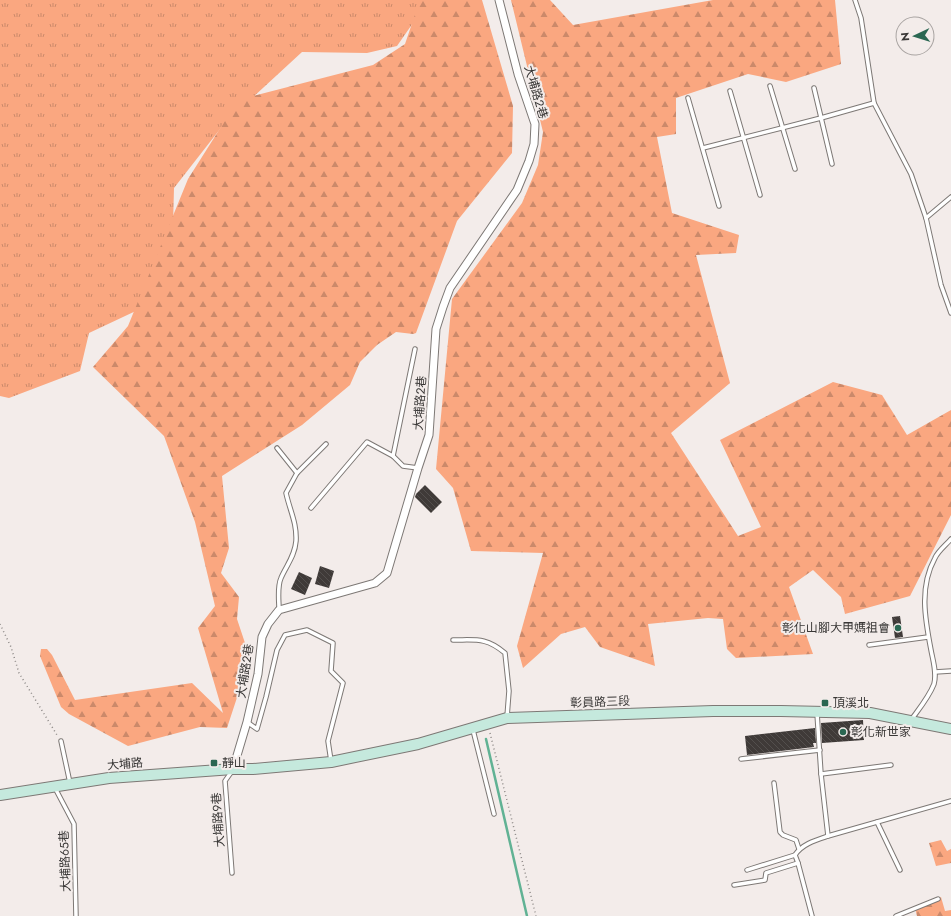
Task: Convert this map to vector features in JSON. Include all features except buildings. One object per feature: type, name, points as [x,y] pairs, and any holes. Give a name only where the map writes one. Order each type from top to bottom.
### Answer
[{"type":"main road","name":"彰員路三段","points":[[253,769],[331,762],[418,744],[507,718],[713,711],[870,713],[951,729]]},
{"type":"main road","name":"大埔路","points":[[0,795],[109,778],[253,769]]},
{"type":"street","name":"大埔路2巷","points":[[234,769],[258,674],[262,637],[268,624],[279,610],[376,583],[387,573],[429,435],[436,329],[443,307],[450,288],[517,190],[529,162],[534,144],[535,124],[518,74],[499,0]]},
{"type":"lane","points":[[855,0],[861,18],[874,103],[911,174],[926,218],[942,285],[951,313]]},
{"type":"lane","points":[[770,86],[795,169]]},
{"type":"lane","points":[[814,88],[832,164]]},
{"type":"lane","points":[[730,91],[760,195]]},
{"type":"lane","points":[[688,98],[719,206]]},
{"type":"lane","points":[[703,148],[874,103]]},
{"type":"lane","points":[[926,218],[951,197]]},
{"type":"lane","points":[[393,456],[415,349]]},
{"type":"lane","points":[[310,508],[367,442],[393,456],[403,466],[418,468]]},
{"type":"lane","points":[[279,610],[280,580],[292,557],[296,542],[295,521],[286,493],[297,473],[326,444]]},
{"type":"lane","points":[[277,448],[297,473]]},
{"type":"lane","points":[[910,721],[924,703],[934,684],[935,672],[928,637],[924,596],[927,576],[935,556],[951,539]]},
{"type":"lane","points":[[246,722],[257,729],[277,650],[285,635],[307,630],[333,643],[331,671],[343,683],[328,741],[331,762]]},
{"type":"lane","points":[[868,645],[928,637]]},
{"type":"lane","points":[[453,640],[483,640],[497,646],[505,653],[509,691],[507,718]]},
{"type":"lane","points":[[935,672],[951,671]]},
{"type":"lane","points":[[817,712],[821,774],[828,836]]},
{"type":"lane","points":[[472,728],[494,814]]},
{"type":"lane","points":[[61,741],[70,784]]},
{"type":"lane","points":[[741,759],[820,750]]},
{"type":"lane","points":[[821,774],[891,765]]},
{"type":"lane","name":"大埔路9巷","points":[[232,873],[225,781],[234,769]]},
{"type":"lane","points":[[774,783],[780,832],[783,836],[796,840],[799,849]]},
{"type":"lane","name":"大埔路65巷","points":[[54,787],[74,824],[76,916]]},
{"type":"lane","points":[[747,870],[795,855],[799,849],[828,836],[951,801]]},
{"type":"lane","points":[[877,822],[900,870]]},
{"type":"lane","points":[[795,855],[812,916]]},
{"type":"lane","points":[[734,885],[765,880],[766,873],[798,863]]},
{"type":"lane","points":[[896,916],[938,899]]},
{"type":"path","points":[[0,624],[11,647],[19,673],[61,741]]},
{"type":"path","points":[[487,724],[536,916]]},
{"type":"green space","points":[[0,0],[421,0],[413,23],[397,46],[367,53],[302,52],[224,124],[174,188],[172,264],[140,309],[89,333],[80,371],[9,398],[0,396]]},
{"type":"green space","points":[[420,0],[482,0],[513,106],[512,153],[457,221],[416,333],[396,332],[377,345],[360,362],[350,385],[302,425],[222,476],[229,548],[221,573],[239,597],[237,619],[250,658],[227,728],[200,727],[128,746],[69,714],[61,707],[40,656],[41,649],[47,649],[52,655],[75,700],[192,683],[223,713],[198,628],[215,606],[195,522],[164,436],[93,367],[128,326],[188,179],[238,100],[373,65],[405,44]]},
{"type":"green space","points":[[511,0],[550,0],[573,25],[713,0],[835,0],[841,64],[786,82],[748,74],[676,98],[676,134],[657,137],[672,213],[739,235],[736,253],[696,255],[730,383],[671,433],[738,536],[761,527],[720,440],[833,382],[882,395],[907,435],[951,410],[951,515],[910,596],[845,614],[841,597],[813,570],[789,587],[813,654],[736,658],[727,649],[723,619],[708,618],[648,624],[655,666],[600,647],[585,627],[561,634],[523,668],[517,646],[543,553],[471,551],[453,488],[436,469],[452,299],[522,203],[538,165],[543,132]]},
{"type":"green space","points":[[941,840],[947,851],[951,849],[951,863],[936,866],[929,843]]},
{"type":"green space","points":[[941,897],[945,911],[951,910],[951,916],[917,916],[915,908]]},
{"type":"waterway","points":[[486,739],[527,916]]},
{"type":"place","name":"彰化山腳大甲媽祖會","points":[[898,628]]},
{"type":"place","name":"頂溪北","points":[[825,703]]},
{"type":"place","name":"彰化新世家","points":[[843,732]]},
{"type":"place","name":"靜山","points":[[214,763]]}]
